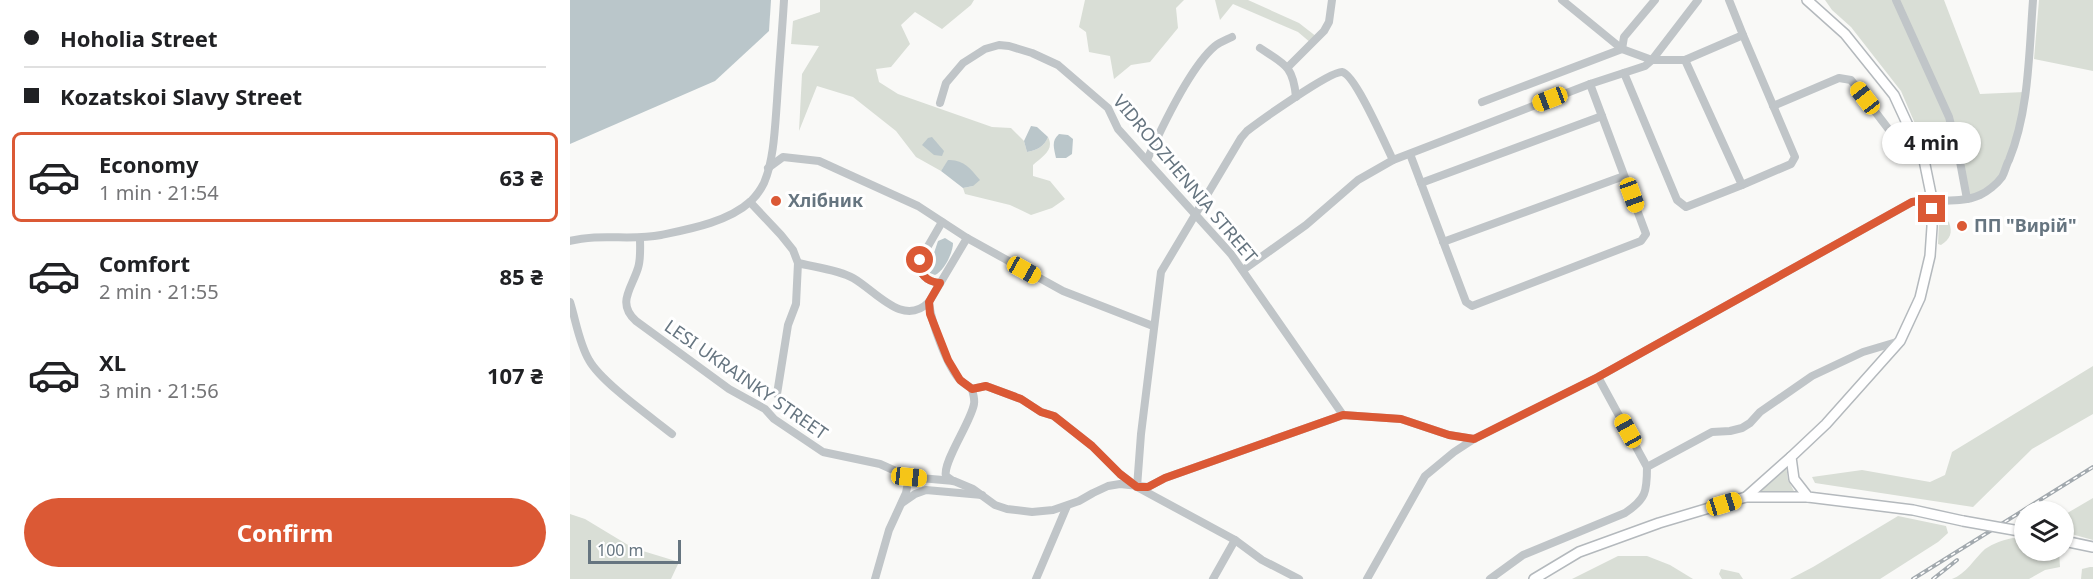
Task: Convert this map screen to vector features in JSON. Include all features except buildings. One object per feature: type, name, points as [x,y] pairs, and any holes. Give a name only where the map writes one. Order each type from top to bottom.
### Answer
[{"type":"main road","points":[[1746,497],[1826,424],[1899,342],[1920,298],[1925,280],[1932,227],[1932,199],[1923,160],[1894,95],[1845,34],[1807,0]]},
{"type":"main road","points":[[1791,457],[1794,479],[1808,497]]},
{"type":"main road","points":[[1534,579],[1579,552],[1659,523],[1746,497],[1808,497],[1913,510],[2014,530]]},
{"type":"main road","points":[[2074,543],[2093,548]]},
{"type":"street","points":[[570,242],[587,237],[640,238],[708,223],[729,215],[750,202],[765,181],[774,135],[784,0]]},
{"type":"street","points":[[1288,67],[1329,22],[1332,0]]},
{"type":"street","points":[[1562,0],[1622,49],[1652,60],[1685,60],[1743,35]]},
{"type":"street","points":[[1622,49],[1624,38],[1654,0]]},
{"type":"street","points":[[1243,270],[1306,225],[1358,180],[1393,160],[1590,84],[1645,66],[1698,0]]},
{"type":"street","points":[[1624,73],[1677,200],[1686,207],[1791,164],[1795,157],[1729,0]]},
{"type":"street","points":[[1896,0],[1949,117],[1958,150],[1966,199]]},
{"type":"street","points":[[1367,579],[1425,476],[1474,439],[1598,377],[1912,202],[1932,199],[1950,201],[1966,199],[1981,195],[1993,186],[2002,177],[2018,134],[2025,92],[2033,0]]},
{"type":"street","points":[[1147,160],[1197,66],[1215,46],[1232,37]]},
{"type":"street","name":"VIDRODZHENNIA STREET","points":[[940,102],[946,83],[954,72],[985,49],[999,45],[1020,48],[1058,65],[1108,108],[1118,129],[1195,216],[1218,238],[1243,270],[1343,415]]},
{"type":"street","points":[[1260,48],[1288,67],[1295,86],[1296,97]]},
{"type":"street","points":[[1482,102],[1622,49]]},
{"type":"street","points":[[1685,60],[1742,185]]},
{"type":"street","points":[[1137,487],[1153,326],[1161,272],[1236,145],[1247,131],[1296,97],[1335,74],[1343,72],[1360,92],[1393,160]]},
{"type":"street","points":[[1773,106],[1839,78],[1851,80],[1893,135],[1918,148]]},
{"type":"street","points":[[1408,155],[1421,183],[1466,302],[1472,306],[1641,241],[1646,234],[1590,84]]},
{"type":"street","points":[[1421,183],[1602,116]]},
{"type":"street","points":[[768,168],[783,157],[819,161],[918,206],[967,238],[1063,291],[1153,326]]},
{"type":"street","points":[[1443,242],[1624,176]]},
{"type":"street","points":[[750,202],[781,235],[793,250],[798,262],[796,304],[788,325],[777,394]]},
{"type":"street","points":[[940,283],[931,282],[925,278],[919,266],[920,260],[942,222]]},
{"type":"street","name":"LESI UKRAINKY STREET","points":[[640,238],[639,265],[627,292],[628,314],[729,389],[765,409],[774,419],[823,452],[880,464],[909,477],[954,481],[973,489],[995,505],[1018,511],[1053,510],[1067,506],[1108,486],[1120,484],[1148,487],[1165,478],[1343,415],[1401,419],[1449,435],[1474,439]]},
{"type":"street","points":[[798,262],[851,277],[890,306],[913,312],[922,309],[929,302],[967,238]]},
{"type":"street","points":[[570,302],[584,350],[594,367],[640,409],[672,434]]},
{"type":"street","points":[[929,302],[930,314],[948,360],[960,380],[972,389],[975,403],[945,469],[946,476],[954,481]]},
{"type":"street","points":[[1647,467],[1712,432],[1742,428],[1768,406],[1812,376],[1863,352],[1899,342]]},
{"type":"street","points":[[1490,579],[1524,555],[1625,513],[1637,505],[1647,488],[1647,467],[1598,377]]},
{"type":"street","points":[[972,389],[986,386],[1021,399],[1041,412],[1054,416],[1092,446],[1120,474],[1137,487],[1235,540],[1262,560],[1299,579]]},
{"type":"street","points":[[1449,435],[1454,452]]},
{"type":"street","points":[[874,579],[889,530],[906,493],[909,477]]},
{"type":"street","points":[[901,504],[915,494],[926,490],[982,495]]},
{"type":"street","points":[[1036,579],[1067,506]]},
{"type":"street","points":[[1213,579],[1235,540]]},
{"type":"shaded area","points":[[570,0],[771,0],[769,31],[715,81],[570,144]]},
{"type":"shaded area","points":[[820,0],[974,0],[942,29],[915,12],[901,25],[910,44],[891,67],[876,69],[879,82],[898,94],[992,127],[1011,128],[1024,141],[1027,152],[1040,148],[1048,137],[1049,149],[1033,165],[1033,176],[1050,181],[1065,199],[1052,208],[1031,215],[1010,205],[965,194],[963,188],[973,186],[949,160],[941,171],[916,157],[896,131],[853,97],[817,86],[799,131],[802,74],[819,46],[791,44],[793,21],[820,12]]},
{"type":"shaded area","points":[[1085,0],[1184,0],[1176,8],[1178,28],[1150,62],[1131,65],[1114,79],[1110,56],[1089,52],[1086,32],[1079,27]]},
{"type":"shaded area","points":[[1215,0],[1248,0],[1299,23],[1317,37],[1311,43],[1298,32],[1233,4],[1220,20]]},
{"type":"shaded area","points":[[1825,0],[1944,0],[1980,94],[2025,92],[2009,158],[1999,182],[1993,189],[1967,199],[1958,151],[1931,161],[1901,91],[1851,27],[1832,10]]},
{"type":"shaded area","points":[[2039,0],[2093,0],[2093,71],[2034,59]]},
{"type":"shaded area","points":[[1031,126],[1037,127],[1048,137],[1040,148],[1027,152],[1024,141]]},
{"type":"shaded area","points":[[1059,134],[1068,135],[1073,139],[1072,154],[1066,158],[1056,158],[1054,142]]},
{"type":"shaded area","points":[[932,137],[944,151],[942,156],[934,155],[922,145]]},
{"type":"shaded area","points":[[948,160],[962,163],[980,180],[973,186],[963,188],[941,171]]},
{"type":"shaded area","points":[[1941,218],[1949,222],[1951,233],[1941,245],[1938,244]]},
{"type":"shaded area","points":[[945,238],[953,243],[951,252],[945,266],[935,275],[930,273],[929,268],[938,241]]},
{"type":"shaded area","points":[[2093,366],[2093,414],[2032,449],[1973,507],[1815,483],[1812,477],[1862,470],[1930,482],[1945,475],[1952,452]]},
{"type":"shaded area","points":[[1786,465],[1788,480],[1794,491],[1758,494]]},
{"type":"shaded area","points":[[2093,498],[2093,540],[2074,535],[2074,509]]},
{"type":"shaded area","points":[[570,514],[585,519],[633,548],[679,562],[671,579],[570,579]]},
{"type":"shaded area","points":[[1898,516],[1946,526],[1948,533],[1938,542],[1880,579],[1790,579],[1813,567]]},
{"type":"shaded area","points":[[2014,538],[2014,561],[2060,561],[2060,567],[2045,570],[2029,579],[1952,579],[1966,570],[1985,549]]},
{"type":"shaded area","points":[[1618,556],[1647,556],[1670,565],[1693,579],[1572,579]]},
{"type":"shaded area","points":[[2093,567],[2093,579],[2081,579],[2082,569]]},
{"type":"shaded area","points":[[1721,569],[1739,573],[1743,579],[1722,579],[1719,574]]},
{"type":"railway","points":[[1913,579],[2093,467]]},
{"type":"railway","points":[[1933,579],[1957,560]]},
{"type":"place","name":"Хлібник","points":[[776,201]]},
{"type":"place","name":"ПП \"Вирій\"","points":[[1962,226]]},
{"type":"route","points":[[920,260],[919,266],[925,278],[931,282],[940,283],[929,302],[930,314],[948,360],[960,380],[972,389],[986,386],[1010,394],[1041,412],[1054,416],[1092,446],[1105,461],[1137,487],[1148,487],[1165,478],[1343,415],[1401,419],[1449,435],[1474,439],[1598,377],[1912,202],[1932,199],[1932,209]]}]
